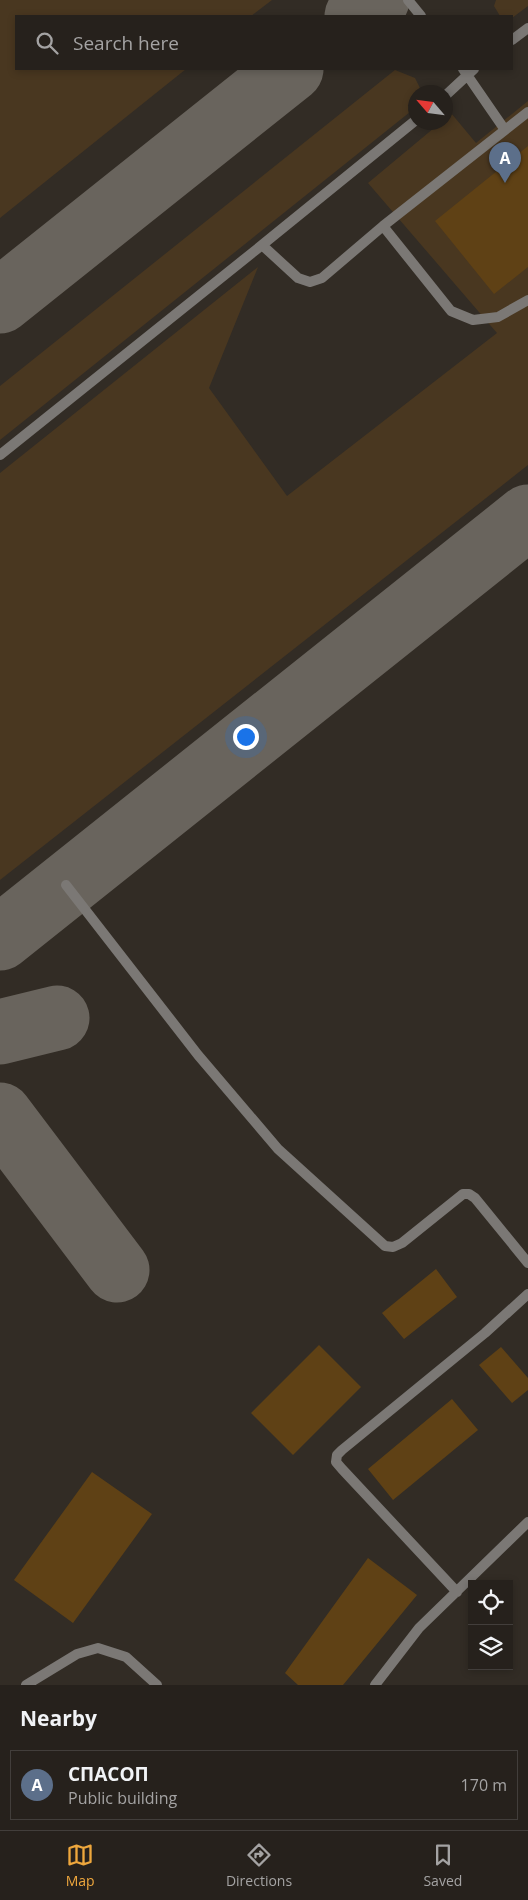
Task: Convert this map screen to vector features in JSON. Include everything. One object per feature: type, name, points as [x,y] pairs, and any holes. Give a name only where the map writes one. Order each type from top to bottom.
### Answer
[{"type":"lane","points":[[408,0],[420,15]]},
{"type":"lane","points":[[513,39],[528,28]]},
{"type":"lane","points":[[453,87],[468,70],[505,130]]},
{"type":"lane","points":[[262,245],[298,278],[310,282],[322,278],[383,226],[528,112]]},
{"type":"lane","points":[[0,454],[408,126]]},
{"type":"lane","points":[[383,226],[451,311],[473,320],[498,317],[528,300]]},
{"type":"lane","points":[[66,885],[198,1055],[278,1149],[385,1246],[393,1247],[402,1242],[463,1194],[469,1194],[475,1198],[528,1263]]},
{"type":"lane","points":[[457,1592],[342,1469],[336,1462],[337,1455],[485,1333],[528,1294]]},
{"type":"lane","points":[[375,1685],[419,1628],[528,1522]]},
{"type":"lane","points":[[26,1685],[77,1654],[98,1648],[126,1657],[157,1685]]},
{"type":"shaded area","points":[[0,0],[272,0],[252,15],[15,15],[15,70],[185,70],[0,218]]},
{"type":"shaded area","points":[[496,0],[528,0],[528,6],[513,17],[513,15],[499,15],[494,6]]},
{"type":"shaded area","points":[[395,70],[415,78],[418,85],[408,85],[408,114],[0,440],[0,386]]},
{"type":"shaded area","points":[[528,101],[528,465],[0,880],[0,473],[258,267],[209,388],[287,496],[497,333],[368,183],[432,130],[453,130],[453,115],[476,143]]},
{"type":"building","points":[[528,146],[528,267],[494,294],[435,221]]},
{"type":"building","points":[[436,1269],[457,1297],[404,1339],[382,1313]]},
{"type":"building","points":[[319,1345],[361,1387],[293,1455],[251,1413]]},
{"type":"building","points":[[501,1347],[528,1378],[528,1390],[512,1403],[479,1365]]},
{"type":"building","points":[[452,1399],[478,1430],[393,1500],[368,1469]]},
{"type":"building","points":[[92,1472],[152,1514],[73,1623],[14,1580]]},
{"type":"building","points":[[368,1558],[417,1595],[343,1685],[298,1685],[285,1673]]},
{"type":"taxiway","points":[[358,15],[377,0]]},
{"type":"taxiway","points":[[0,301],[290,70]]},
{"type":"taxiway","points":[[0,938],[528,517]]},
{"type":"taxiway","points":[[0,1032],[57,1018]]},
{"type":"taxiway","points":[[0,1115],[117,1270]]},
{"type":"place","name":"СПАСОП","points":[[505,183]]}]
